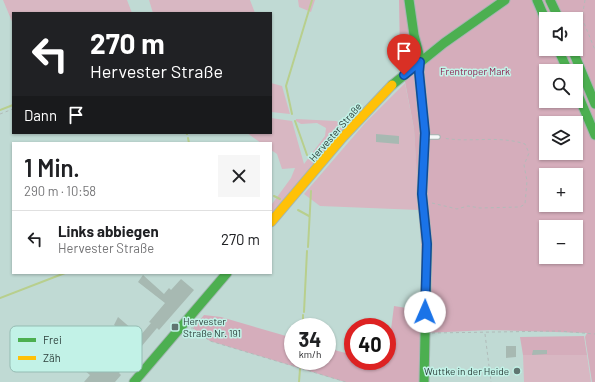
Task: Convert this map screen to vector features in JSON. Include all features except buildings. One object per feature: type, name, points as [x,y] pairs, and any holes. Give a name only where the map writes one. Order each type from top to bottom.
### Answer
[{"type":"main road","points":[[409,0],[420,62],[419,72],[425,136],[422,202],[426,224],[427,244],[424,382]]},
{"type":"main road","name":"Hervester Straße","points":[[272,221],[355,124],[386,91],[420,62],[505,0]]},
{"type":"main road","points":[[537,0],[542,12]]},
{"type":"main road","points":[[550,0],[556,12]]},
{"type":"main road","points":[[575,56],[595,104]]},
{"type":"main road","points":[[583,107],[595,135]]},
{"type":"main road","points":[[134,382],[226,274]]},
{"type":"lane","points":[[425,136],[438,137]]},
{"type":"path","points":[[584,0],[582,18],[595,50]]},
{"type":"path","points":[[0,114],[12,109]]},
{"type":"path","points":[[422,202],[430,202],[457,209],[468,206],[480,208],[520,207],[525,204],[527,181],[524,165],[529,153],[525,144],[499,138],[454,140],[438,137]]},
{"type":"path","points":[[181,327],[193,328],[210,341],[346,382]]},
{"type":"path","points":[[424,333],[559,331],[595,334]]},
{"type":"path","points":[[485,333],[492,382]]},
{"type":"shaded area","points":[[3,0],[127,0],[132,12],[12,12],[12,22]]},
{"type":"shaded area","points":[[149,0],[250,0],[255,12],[153,12]]},
{"type":"shaded area","points":[[298,0],[315,0],[311,12],[299,7]]},
{"type":"shaded area","points":[[272,83],[282,86],[290,114],[272,112]]},
{"type":"shaded area","points":[[405,83],[414,129],[419,210],[320,206],[304,194],[366,122]]},
{"type":"shaded area","points":[[272,118],[292,121],[304,164],[325,136],[326,128],[317,123],[301,124],[296,121],[296,119],[336,121],[344,125],[344,127],[311,166],[310,171],[272,216],[272,204],[291,178],[295,168],[282,169],[277,154],[272,151],[272,142],[260,142],[248,134],[272,134]]},
{"type":"shaded area","points":[[523,355],[587,355],[591,382],[524,382]]},
{"type":"green space","name":"Frentroper Mark","points":[[399,0],[595,0],[595,382],[592,382],[585,337],[587,333],[490,330],[424,333],[424,382],[345,382],[305,370],[336,370],[336,350],[344,353],[344,370],[396,370],[396,318],[392,318],[394,306],[425,311],[414,129],[400,55]]},
{"type":"green space","name":"Frentroper Mark","points":[[204,315],[221,317],[284,335],[284,363],[210,341],[193,328]]},
{"type":"green space","points":[[584,336],[587,355],[523,355],[520,337]]},
{"type":"waterway","points":[[292,114],[286,86],[312,0]]},
{"type":"waterway","points":[[0,110],[12,105]]},
{"type":"waterway","points":[[295,121],[307,155]]},
{"type":"waterway","points":[[188,138],[189,142]]},
{"type":"waterway","points":[[308,247],[311,191]]},
{"type":"waterway","points":[[274,196],[280,199]]},
{"type":"waterway","points":[[298,210],[309,216]]},
{"type":"waterway","points":[[304,312],[307,251]]},
{"type":"waterway","points":[[0,298],[62,274]]},
{"type":"waterway","points":[[299,382],[300,370]]},
{"type":"traffic: fast","points":[[409,0],[414,35],[420,58],[419,72],[425,133],[422,194],[427,244],[424,382]]},
{"type":"traffic: fast","points":[[392,85],[444,43],[505,0]]},
{"type":"traffic: fast","points":[[537,0],[542,12]]},
{"type":"traffic: fast","points":[[550,0],[556,12]]},
{"type":"traffic: fast","points":[[561,56],[565,64]]},
{"type":"traffic: fast","points":[[575,56],[595,104]]},
{"type":"traffic: fast","points":[[583,107],[595,135]]},
{"type":"traffic: fast","points":[[134,382],[226,274]]},
{"type":"traffic: slow","points":[[272,221],[342,138],[392,85]]},
{"type":"place","name":"Hervester Straße Nr. 191","points":[[175,327]]},
{"type":"place","name":"Wuttke in der Heide","points":[[517,371]]},
{"type":"route","points":[[404,75],[420,62],[419,72],[425,133],[422,202],[425,214],[427,244],[425,312]]}]
